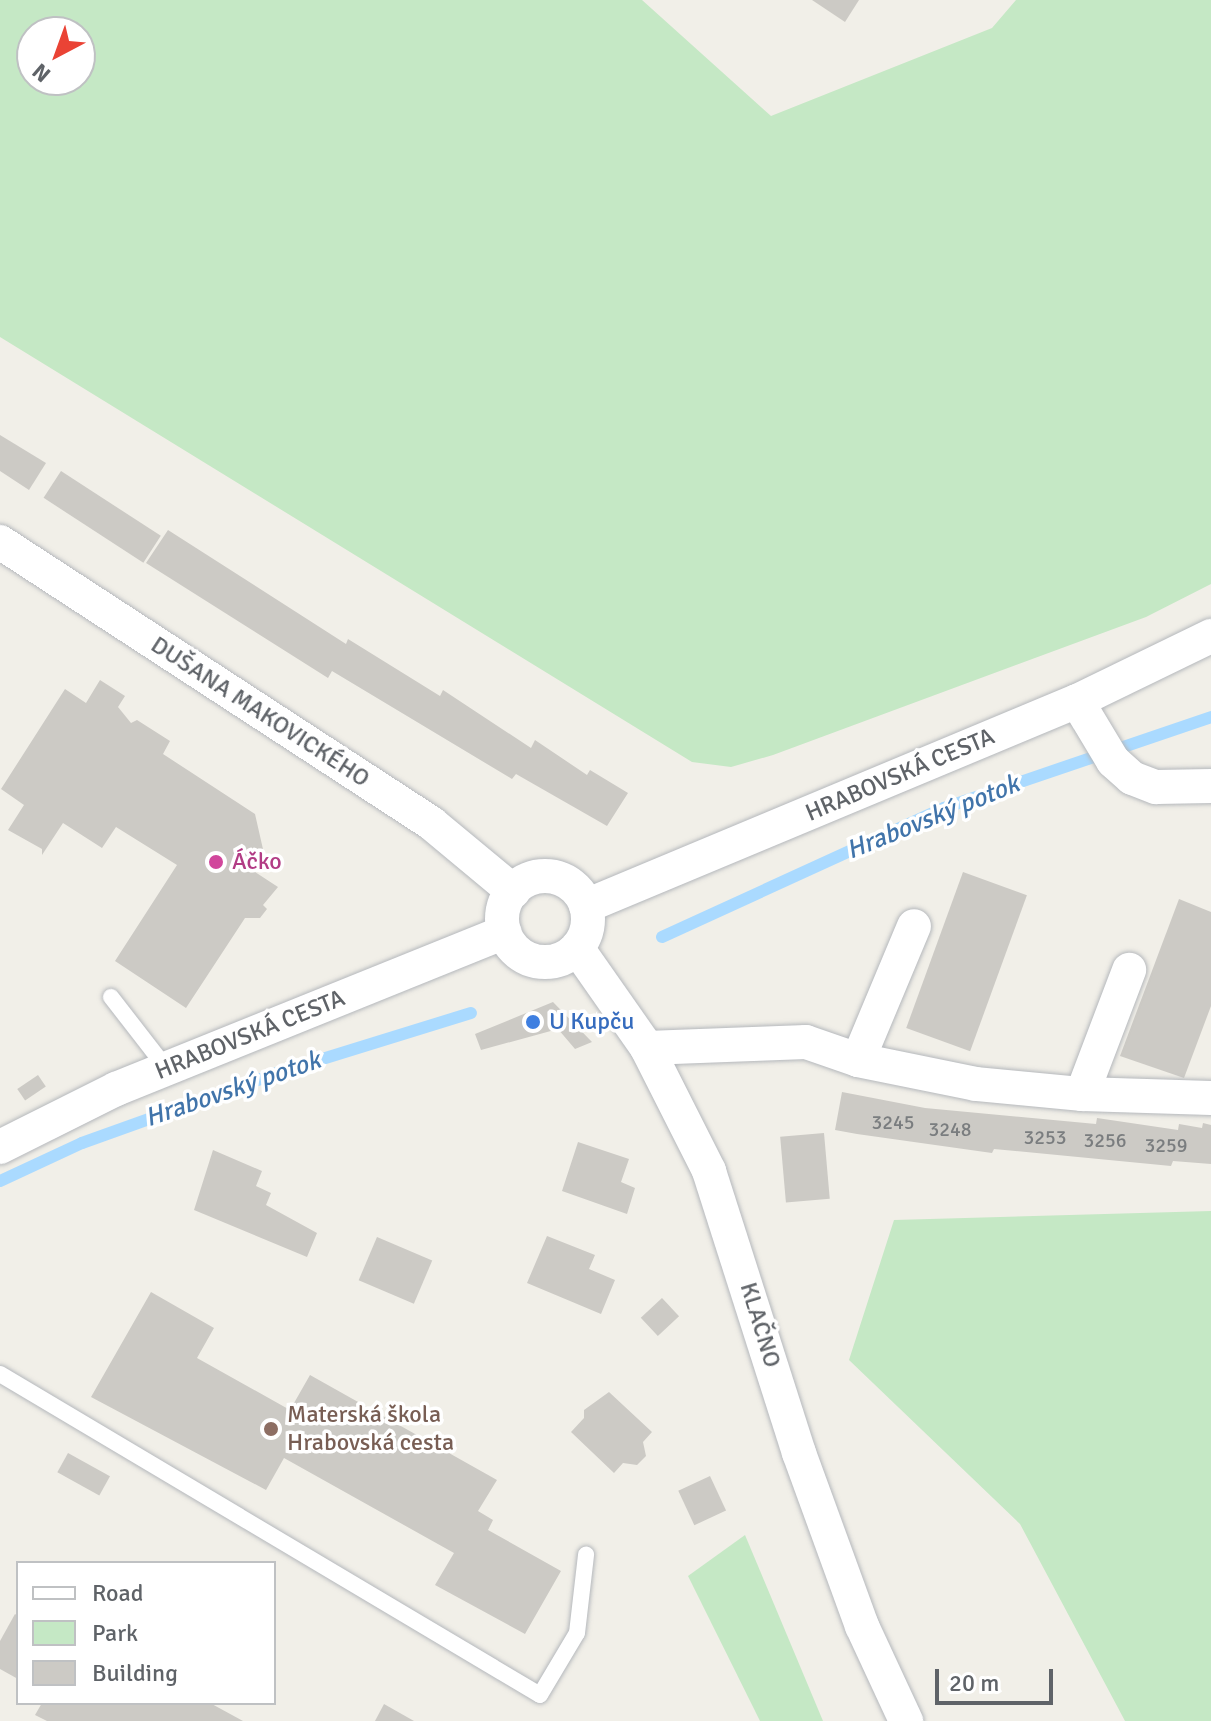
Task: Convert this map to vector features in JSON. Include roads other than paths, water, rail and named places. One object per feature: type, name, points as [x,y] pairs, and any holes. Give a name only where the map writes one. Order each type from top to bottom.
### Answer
[{"type":"street","name":"DUŠANA MAKOVICKÉHO","points":[[0,542],[431,823],[513,891]]},
{"type":"street","name":"HRABOVSKÁ CESTA","points":[[586,906],[1077,701],[1211,636]]},
{"type":"street","points":[[1077,701],[1105,748],[1132,778],[1156,787],[1211,786]]},
{"type":"street","points":[[554,878],[568,883],[586,906],[585,936],[565,958],[536,961],[511,946],[504,932],[505,903],[525,881],[554,878]]},
{"type":"street","points":[[858,1060],[914,926]]},
{"type":"street","name":"HRABOVSKÁ CESTA","points":[[0,1147],[166,1068],[504,932]]},
{"type":"street","name":"KLAČNO","points":[[577,948],[647,1048],[709,1171],[799,1453],[862,1626],[906,1721]]},
{"type":"street","points":[[1082,1094],[1129,970]]},
{"type":"street","points":[[647,1048],[806,1042],[858,1060],[976,1084],[1082,1094],[1211,1098]]},
{"type":"lane","points":[[111,997],[166,1068]]},
{"type":"lane","points":[[0,1374],[540,1695],[577,1633],[586,1555]]},
{"type":"waterway","name":"Hrabovský potok","points":[[662,937],[944,808],[1211,717]]},
{"type":"waterway","name":"Hrabovský potok","points":[[0,1181],[82,1143],[277,1073],[471,1013]]},
{"type":"place","name":"Áčko","points":[[216,862]]},
{"type":"place","name":"U Kupču","points":[[533,1022]]},
{"type":"place","name":"Materská škola Hrabovská cesta","points":[[271,1429]]}]
